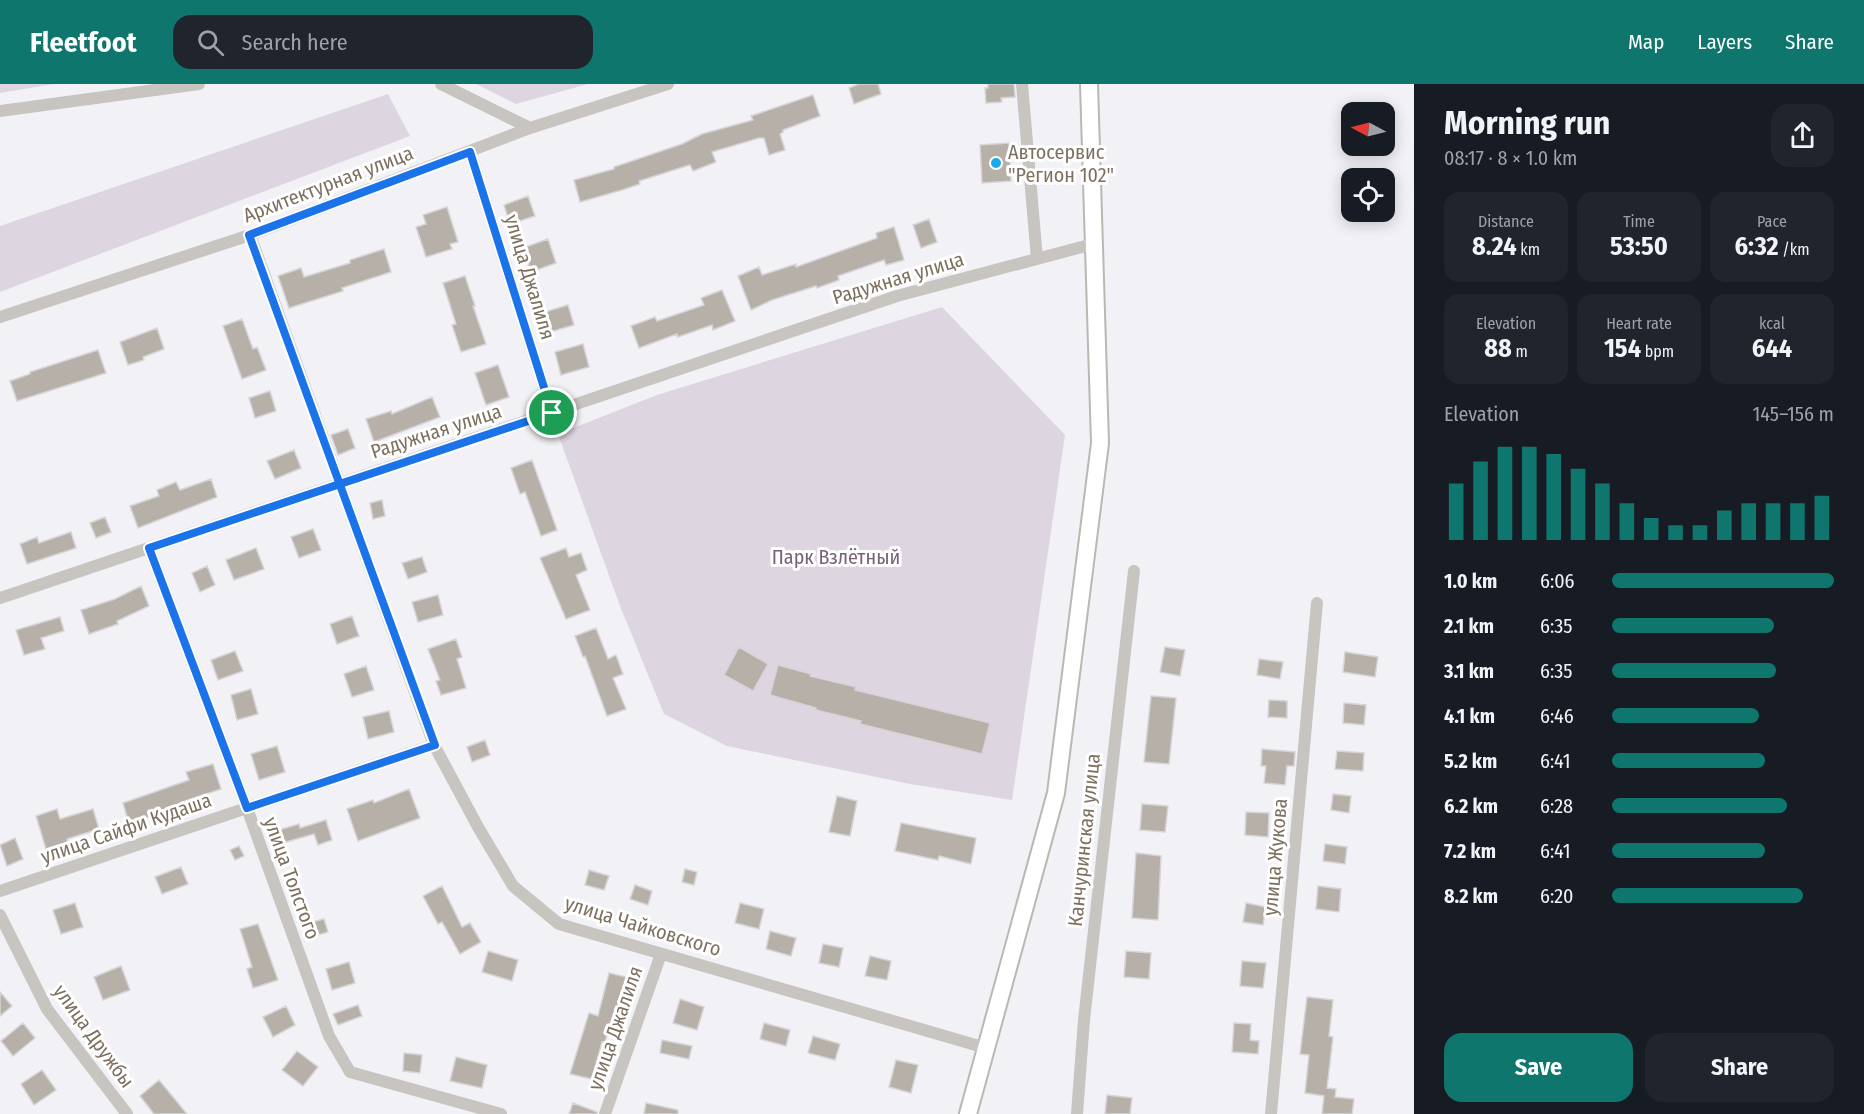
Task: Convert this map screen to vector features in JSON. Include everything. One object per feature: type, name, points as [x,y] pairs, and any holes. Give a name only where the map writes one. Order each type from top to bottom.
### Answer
[{"type":"main road","points":[[968,1114],[1056,793],[1100,443],[1089,84]]},
{"type":"street","points":[[0,111],[199,84]]},
{"type":"street","points":[[441,84],[530,128]]},
{"type":"street","name":"Архитектурная улица","points":[[0,317],[249,235],[530,128],[668,84]]},
{"type":"street","points":[[1022,84],[1037,259]]},
{"type":"street","name":"улица Джалиля","points":[[470,152],[552,413]]},
{"type":"street","name":"улица Чайковского","points":[[249,235],[435,745],[478,826],[513,885],[559,924],[986,1048]]},
{"type":"street","name":"Радужная улица","points":[[0,598],[897,296],[1093,244]]},
{"type":"street","name":"улица Толстого","points":[[149,548],[247,808],[328,1036],[350,1072],[501,1114]]},
{"type":"street","name":"Канчуринская улица","points":[[1077,1114],[1084,1020],[1134,571]]},
{"type":"street","name":"улица Жукова","points":[[1271,1114],[1317,603]]},
{"type":"street","name":"улица Сайфи Кудаша","points":[[0,891],[435,745]]},
{"type":"street","name":"улица Дружбы","points":[[0,915],[46,1009],[127,1114]]},
{"type":"street","name":"улица Джалиля","points":[[605,1114],[661,954]]},
{"type":"green space","points":[[0,84],[54,84],[0,93]]},
{"type":"green space","points":[[476,84],[588,84],[516,104]]},
{"type":"green space","points":[[388,94],[410,136],[0,292],[0,226]]},
{"type":"green space","name":"Парк Взлётный","points":[[942,307],[1065,435],[1012,800],[910,784],[727,746],[664,714],[620,606],[558,434],[657,395]]},
{"type":"building","points":[[859,84],[878,84],[881,94],[854,104],[849,88]]},
{"type":"building","points":[[988,84],[1014,84],[1015,97],[1001,98],[1002,102],[986,103],[985,88],[988,88]]},
{"type":"building","points":[[813,95],[820,116],[783,130],[780,134],[785,150],[769,155],[764,138],[759,138],[712,152],[716,162],[693,171],[690,165],[639,181],[640,184],[580,202],[574,180],[614,169],[614,167],[682,144],[702,134],[753,120],[751,116]]},
{"type":"building","name":"Автосервис \"Регион 102\"","points":[[1009,143],[1011,181],[982,183],[980,145]]},
{"type":"building","points":[[528,196],[535,216],[510,224],[504,205]]},
{"type":"building","points":[[447,207],[458,242],[450,244],[452,249],[426,257],[416,227],[426,224],[423,215]]},
{"type":"building","points":[[929,219],[937,242],[921,248],[913,225]]},
{"type":"building","points":[[894,227],[904,260],[886,265],[884,260],[838,276],[839,280],[772,300],[751,310],[738,276],[759,267],[762,275],[796,264],[796,267],[877,238],[876,233]]},
{"type":"building","points":[[548,239],[556,263],[531,272],[523,248]]},
{"type":"building","points":[[384,249],[391,272],[342,288],[343,291],[289,308],[278,276],[301,268],[304,277],[350,263],[350,260]]},
{"type":"building","points":[[465,276],[486,344],[461,352],[452,325],[456,324],[443,283]]},
{"type":"building","points":[[722,290],[735,321],[713,330],[712,325],[678,337],[677,334],[639,348],[631,326],[655,317],[657,321],[704,305],[701,298]]},
{"type":"building","points":[[568,305],[574,325],[550,332],[545,312]]},
{"type":"building","points":[[242,319],[253,349],[257,347],[266,370],[242,379],[223,326]]},
{"type":"building","points":[[157,328],[164,349],[143,357],[144,360],[128,365],[120,342]]},
{"type":"building","points":[[583,344],[589,367],[561,375],[555,352]]},
{"type":"building","points":[[98,350],[106,373],[17,401],[10,381],[30,374],[30,372]]},
{"type":"building","points":[[498,365],[509,397],[486,405],[475,373]]},
{"type":"building","points":[[270,391],[276,411],[255,418],[249,398]]},
{"type":"building","points":[[432,397],[440,417],[374,442],[366,419],[391,411],[392,414]]},
{"type":"building","points":[[348,429],[355,448],[338,455],[331,435]]},
{"type":"building","points":[[294,450],[301,468],[275,479],[267,461]]},
{"type":"building","points":[[532,460],[557,530],[541,536],[525,492],[520,494],[511,468]]},
{"type":"building","points":[[211,479],[217,497],[138,528],[130,506],[159,496],[157,490],[176,482],[180,490]]},
{"type":"building","points":[[382,500],[385,516],[373,519],[370,503]]},
{"type":"building","points":[[105,517],[111,532],[96,538],[90,523]]},
{"type":"building","points":[[313,529],[321,550],[299,558],[291,537]]},
{"type":"building","points":[[71,532],[76,548],[27,564],[20,544],[37,537],[39,543]]},
{"type":"building","points":[[256,548],[264,569],[234,580],[226,560]]},
{"type":"building","points":[[566,548],[569,557],[581,553],[587,570],[576,575],[590,610],[566,619],[540,558]]},
{"type":"building","points":[[422,557],[427,572],[408,579],[402,563]]},
{"type":"building","points":[[207,566],[215,585],[200,592],[192,573]]},
{"type":"building","points":[[141,586],[149,606],[117,621],[118,624],[89,634],[81,610],[115,599]]},
{"type":"building","points":[[438,595],[443,615],[418,622],[412,602]]},
{"type":"building","points":[[352,616],[359,636],[337,644],[330,624]]},
{"type":"building","points":[[60,617],[64,631],[41,638],[45,649],[24,655],[16,630]]},
{"type":"building","points":[[596,628],[608,659],[616,655],[623,674],[613,678],[626,709],[607,716],[585,656],[583,657],[575,636]]},
{"type":"building","points":[[456,639],[462,657],[457,659],[466,688],[441,695],[436,681],[440,680],[428,649]]},
{"type":"building","points":[[739,647],[768,664],[753,691],[724,675]]},
{"type":"building","points":[[1165,647],[1185,650],[1180,676],[1160,672]]},
{"type":"building","points":[[235,651],[243,671],[218,680],[211,660]]},
{"type":"building","points":[[1345,652],[1378,657],[1375,677],[1343,672]]},
{"type":"building","points":[[1259,659],[1283,662],[1280,679],[1257,675]]},
{"type":"building","points":[[778,665],[811,674],[810,676],[856,687],[855,690],[990,723],[982,754],[860,724],[861,721],[770,695]]},
{"type":"building","points":[[366,666],[374,690],[352,697],[344,674]]},
{"type":"building","points":[[251,689],[258,714],[237,720],[231,695]]},
{"type":"building","points":[[1151,696],[1176,698],[1169,764],[1144,762]]},
{"type":"building","points":[[1269,700],[1287,701],[1287,718],[1268,717]]},
{"type":"building","points":[[1344,703],[1366,705],[1364,725],[1343,723]]},
{"type":"building","points":[[389,711],[394,732],[368,739],[363,717]]},
{"type":"building","points":[[485,740],[490,755],[472,762],[467,747]]},
{"type":"building","points":[[277,746],[285,772],[259,780],[251,754]]},
{"type":"building","points":[[1262,749],[1295,752],[1294,766],[1287,766],[1285,785],[1264,783],[1266,766],[1261,766]]},
{"type":"building","points":[[1337,751],[1364,753],[1363,771],[1335,769]]},
{"type":"building","points":[[213,764],[221,789],[129,824],[123,803],[189,780],[186,772]]},
{"type":"building","points":[[409,789],[420,818],[358,841],[347,809],[373,800],[374,803]]},
{"type":"building","points":[[1333,794],[1351,796],[1349,813],[1331,810]]},
{"type":"building","points":[[837,796],[857,801],[850,836],[829,832]]},
{"type":"building","points":[[1142,804],[1168,806],[1165,832],[1140,830]]},
{"type":"building","points":[[57,809],[60,819],[93,809],[99,829],[67,839],[68,842],[46,849],[36,816]]},
{"type":"building","points":[[1246,812],[1269,813],[1268,837],[1245,835]]},
{"type":"building","points":[[326,820],[332,840],[318,845],[314,834],[279,844],[275,831],[299,824],[300,828]]},
{"type":"building","points":[[901,823],[976,838],[971,864],[939,856],[938,860],[895,851]]},
{"type":"building","points":[[15,838],[23,859],[7,866],[0,845]]},
{"type":"building","points":[[1325,844],[1347,847],[1345,864],[1323,861]]},
{"type":"building","points":[[239,846],[244,856],[235,860],[230,850]]},
{"type":"building","points":[[1136,853],[1161,856],[1158,920],[1132,918]]},
{"type":"building","points":[[181,867],[188,884],[162,894],[155,877]]},
{"type":"building","points":[[685,869],[697,872],[694,885],[682,882]]},
{"type":"building","points":[[589,870],[609,876],[604,890],[585,885]]},
{"type":"building","points":[[635,885],[652,891],[648,905],[630,899]]},
{"type":"building","points":[[442,886],[462,927],[470,923],[481,942],[460,954],[442,922],[438,924],[423,896]]},
{"type":"building","points":[[1318,886],[1341,889],[1339,912],[1316,909]]},
{"type":"building","points":[[75,903],[83,927],[61,934],[53,910]]},
{"type":"building","points":[[740,903],[764,909],[759,929],[735,923]]},
{"type":"building","points":[[1246,903],[1266,907],[1263,925],[1243,922]]},
{"type":"building","points":[[324,919],[328,932],[311,937],[308,923]]},
{"type":"building","points":[[258,924],[278,980],[253,988],[247,969],[252,967],[240,929]]},
{"type":"building","points":[[770,931],[796,938],[791,956],[766,949]]},
{"type":"building","points":[[823,944],[843,948],[839,967],[819,963]]},
{"type":"building","points":[[488,951],[518,960],[512,981],[482,972]]},
{"type":"building","points":[[1126,951],[1151,953],[1149,979],[1124,977]]},
{"type":"building","points":[[870,956],[891,961],[887,980],[865,976]]},
{"type":"building","points":[[1242,961],[1266,963],[1263,988],[1240,986]]},
{"type":"building","points":[[349,962],[355,983],[332,990],[326,969]]},
{"type":"building","points":[[121,966],[130,990],[103,1000],[94,977]]},
{"type":"building","points":[[609,973],[626,977],[619,1007],[616,1006],[605,1042],[602,1042],[592,1079],[570,1074],[589,1013],[598,1016]]},
{"type":"building","points":[[0,992],[12,1006],[0,1016]]},
{"type":"building","points":[[1307,997],[1333,1000],[1329,1036],[1333,1037],[1327,1088],[1336,1089],[1335,1097],[1354,1099],[1352,1114],[1322,1114],[1324,1096],[1305,1093],[1309,1055],[1300,1054]]},
{"type":"building","points":[[680,999],[704,1007],[697,1030],[673,1023]]},
{"type":"building","points":[[358,1005],[362,1016],[338,1025],[333,1014]]},
{"type":"building","points":[[286,1006],[295,1025],[273,1037],[263,1017]]},
{"type":"building","points":[[23,1023],[35,1038],[13,1056],[1,1041]]},
{"type":"building","points":[[764,1023],[790,1030],[786,1046],[760,1039]]},
{"type":"building","points":[[1234,1023],[1251,1024],[1250,1040],[1259,1041],[1258,1054],[1232,1052]]},
{"type":"building","points":[[813,1036],[840,1044],[835,1060],[808,1053]]},
{"type":"building","points":[[662,1040],[692,1046],[689,1059],[660,1053]]},
{"type":"building","points":[[297,1051],[318,1067],[303,1086],[282,1070]]},
{"type":"building","points":[[404,1053],[422,1055],[420,1073],[403,1071]]},
{"type":"building","points":[[456,1057],[487,1065],[482,1088],[450,1081]]},
{"type":"building","points":[[896,1060],[918,1065],[911,1093],[889,1087]]},
{"type":"building","points":[[42,1070],[56,1090],[34,1105],[21,1084]]},
{"type":"building","points":[[159,1080],[187,1114],[154,1114],[140,1096]]},
{"type":"building","points":[[1107,1095],[1132,1098],[1130,1114],[1105,1114]]},
{"type":"building","points":[[573,1103],[597,1112],[597,1114],[569,1114]]},
{"type":"building","points":[[646,1103],[678,1110],[678,1114],[644,1114]]},
{"type":"place","name":"Автосервис \"Регион 102\"","points":[[996,163]]},
{"type":"route","points":[[552,413],[339,483],[149,548],[247,808],[435,745],[388,620],[339,483],[249,235],[470,152],[552,413]]}]
